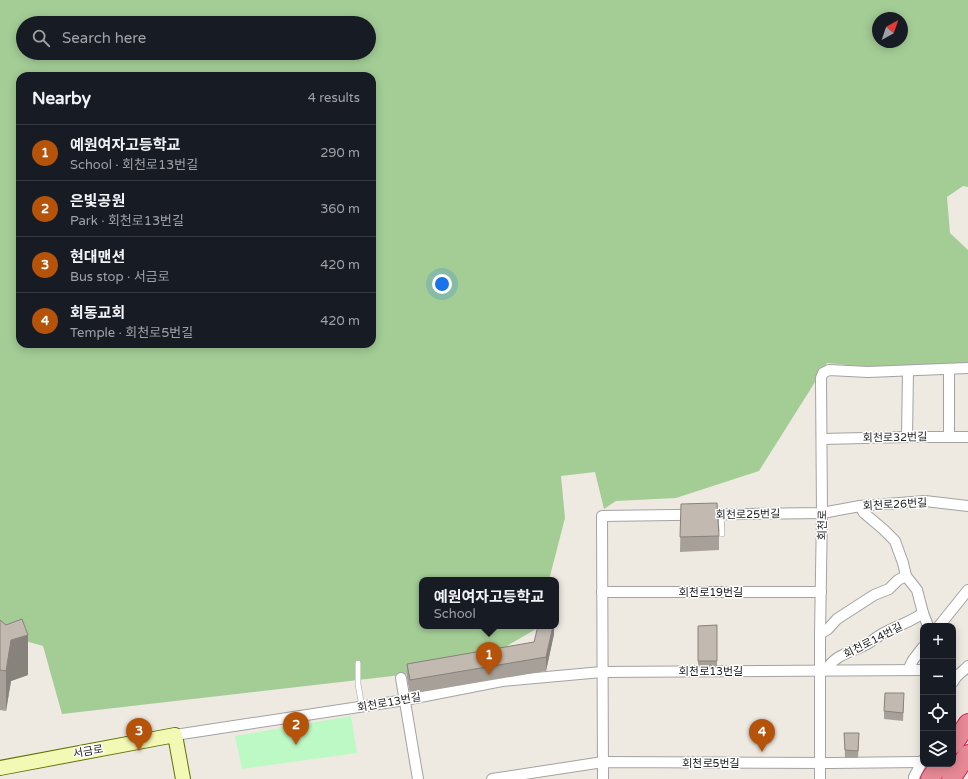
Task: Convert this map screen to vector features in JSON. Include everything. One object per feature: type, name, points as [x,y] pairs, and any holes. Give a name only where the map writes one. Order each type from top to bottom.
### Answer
[{"type":"highway","points":[[956,741],[968,723]]},
{"type":"highway","points":[[951,779],[968,754]]},
{"type":"highway","points":[[919,778],[936,767]]},
{"type":"street","name":"회천로","points":[[820,779],[823,670],[820,634],[822,513],[821,378],[823,373],[829,370],[868,372],[968,368]]},
{"type":"street","points":[[949,369],[949,437]]},
{"type":"street","points":[[907,437],[908,370]]},
{"type":"street","name":"회천로32번길","points":[[822,439],[968,437]]},
{"type":"street","name":"회천로26번길","points":[[822,513],[860,506],[925,501],[968,506]]},
{"type":"street","points":[[860,506],[864,513],[883,528],[895,541],[906,576],[917,590],[927,623]]},
{"type":"street","name":"회천로25번길","points":[[602,592],[602,516],[822,513]]},
{"type":"street","points":[[820,634],[828,629],[837,619],[874,595],[889,589],[898,580],[906,576]]},
{"type":"street","points":[[941,623],[968,590]]},
{"type":"street","points":[[602,592],[602,779]]},
{"type":"street","name":"회천로19번길","points":[[602,592],[821,592]]},
{"type":"street","name":"회천로14번길","points":[[823,670],[843,654],[866,644],[882,634],[924,613]]},
{"type":"street","points":[[908,670],[920,651]]},
{"type":"street","points":[[956,670],[966,668]]},
{"type":"street","points":[[956,676],[966,668]]},
{"type":"street","name":"회천로14번길","points":[[823,670],[920,670]]},
{"type":"street","name":"회천로13번길","points":[[176,736],[405,700],[502,681],[602,672],[823,670]]},
{"type":"street","points":[[401,678],[418,779]]},
{"type":"street","points":[[176,736],[183,779]]},
{"type":"street","name":"서금로","points":[[0,768],[176,736]]},
{"type":"street","points":[[820,763],[920,761]]},
{"type":"street","name":"회천로5번길","points":[[492,779],[603,762],[820,763]]},
{"type":"street","points":[[919,778],[921,767]]},
{"type":"lane","points":[[707,535],[722,534],[721,514]]},
{"type":"lane","points":[[358,664],[358,684],[362,707]]},
{"type":"green space","points":[[0,0],[968,0],[968,187],[963,186],[947,197],[950,233],[968,250],[968,363],[908,371],[827,363],[759,471],[676,498],[616,501],[604,509],[595,472],[561,476],[565,518],[550,577],[419,577],[419,629],[536,629],[471,667],[62,714],[43,646],[0,634]]},
{"type":"green space","points":[[351,716],[357,753],[242,769],[235,736]]},
{"type":"building","points":[[717,503],[719,536],[680,537],[681,504]]},
{"type":"building","points":[[22,619],[28,635],[11,640],[6,671],[0,670],[0,620],[6,625]]},
{"type":"building","points":[[717,625],[717,661],[698,661],[698,626]]},
{"type":"building","points":[[537,629],[552,629],[546,657],[410,680],[407,664],[534,642]]},
{"type":"building","points":[[885,693],[904,693],[903,713],[884,711]]},
{"type":"building","points":[[844,733],[859,733],[858,751],[845,750]]},
{"type":"place","name":"예원여자고등학교","points":[[489,675]]},
{"type":"place","name":"은빛공원","points":[[296,745]]},
{"type":"place","name":"현대맨션","points":[[139,751]]},
{"type":"place","name":"회동교회","points":[[762,752]]}]
